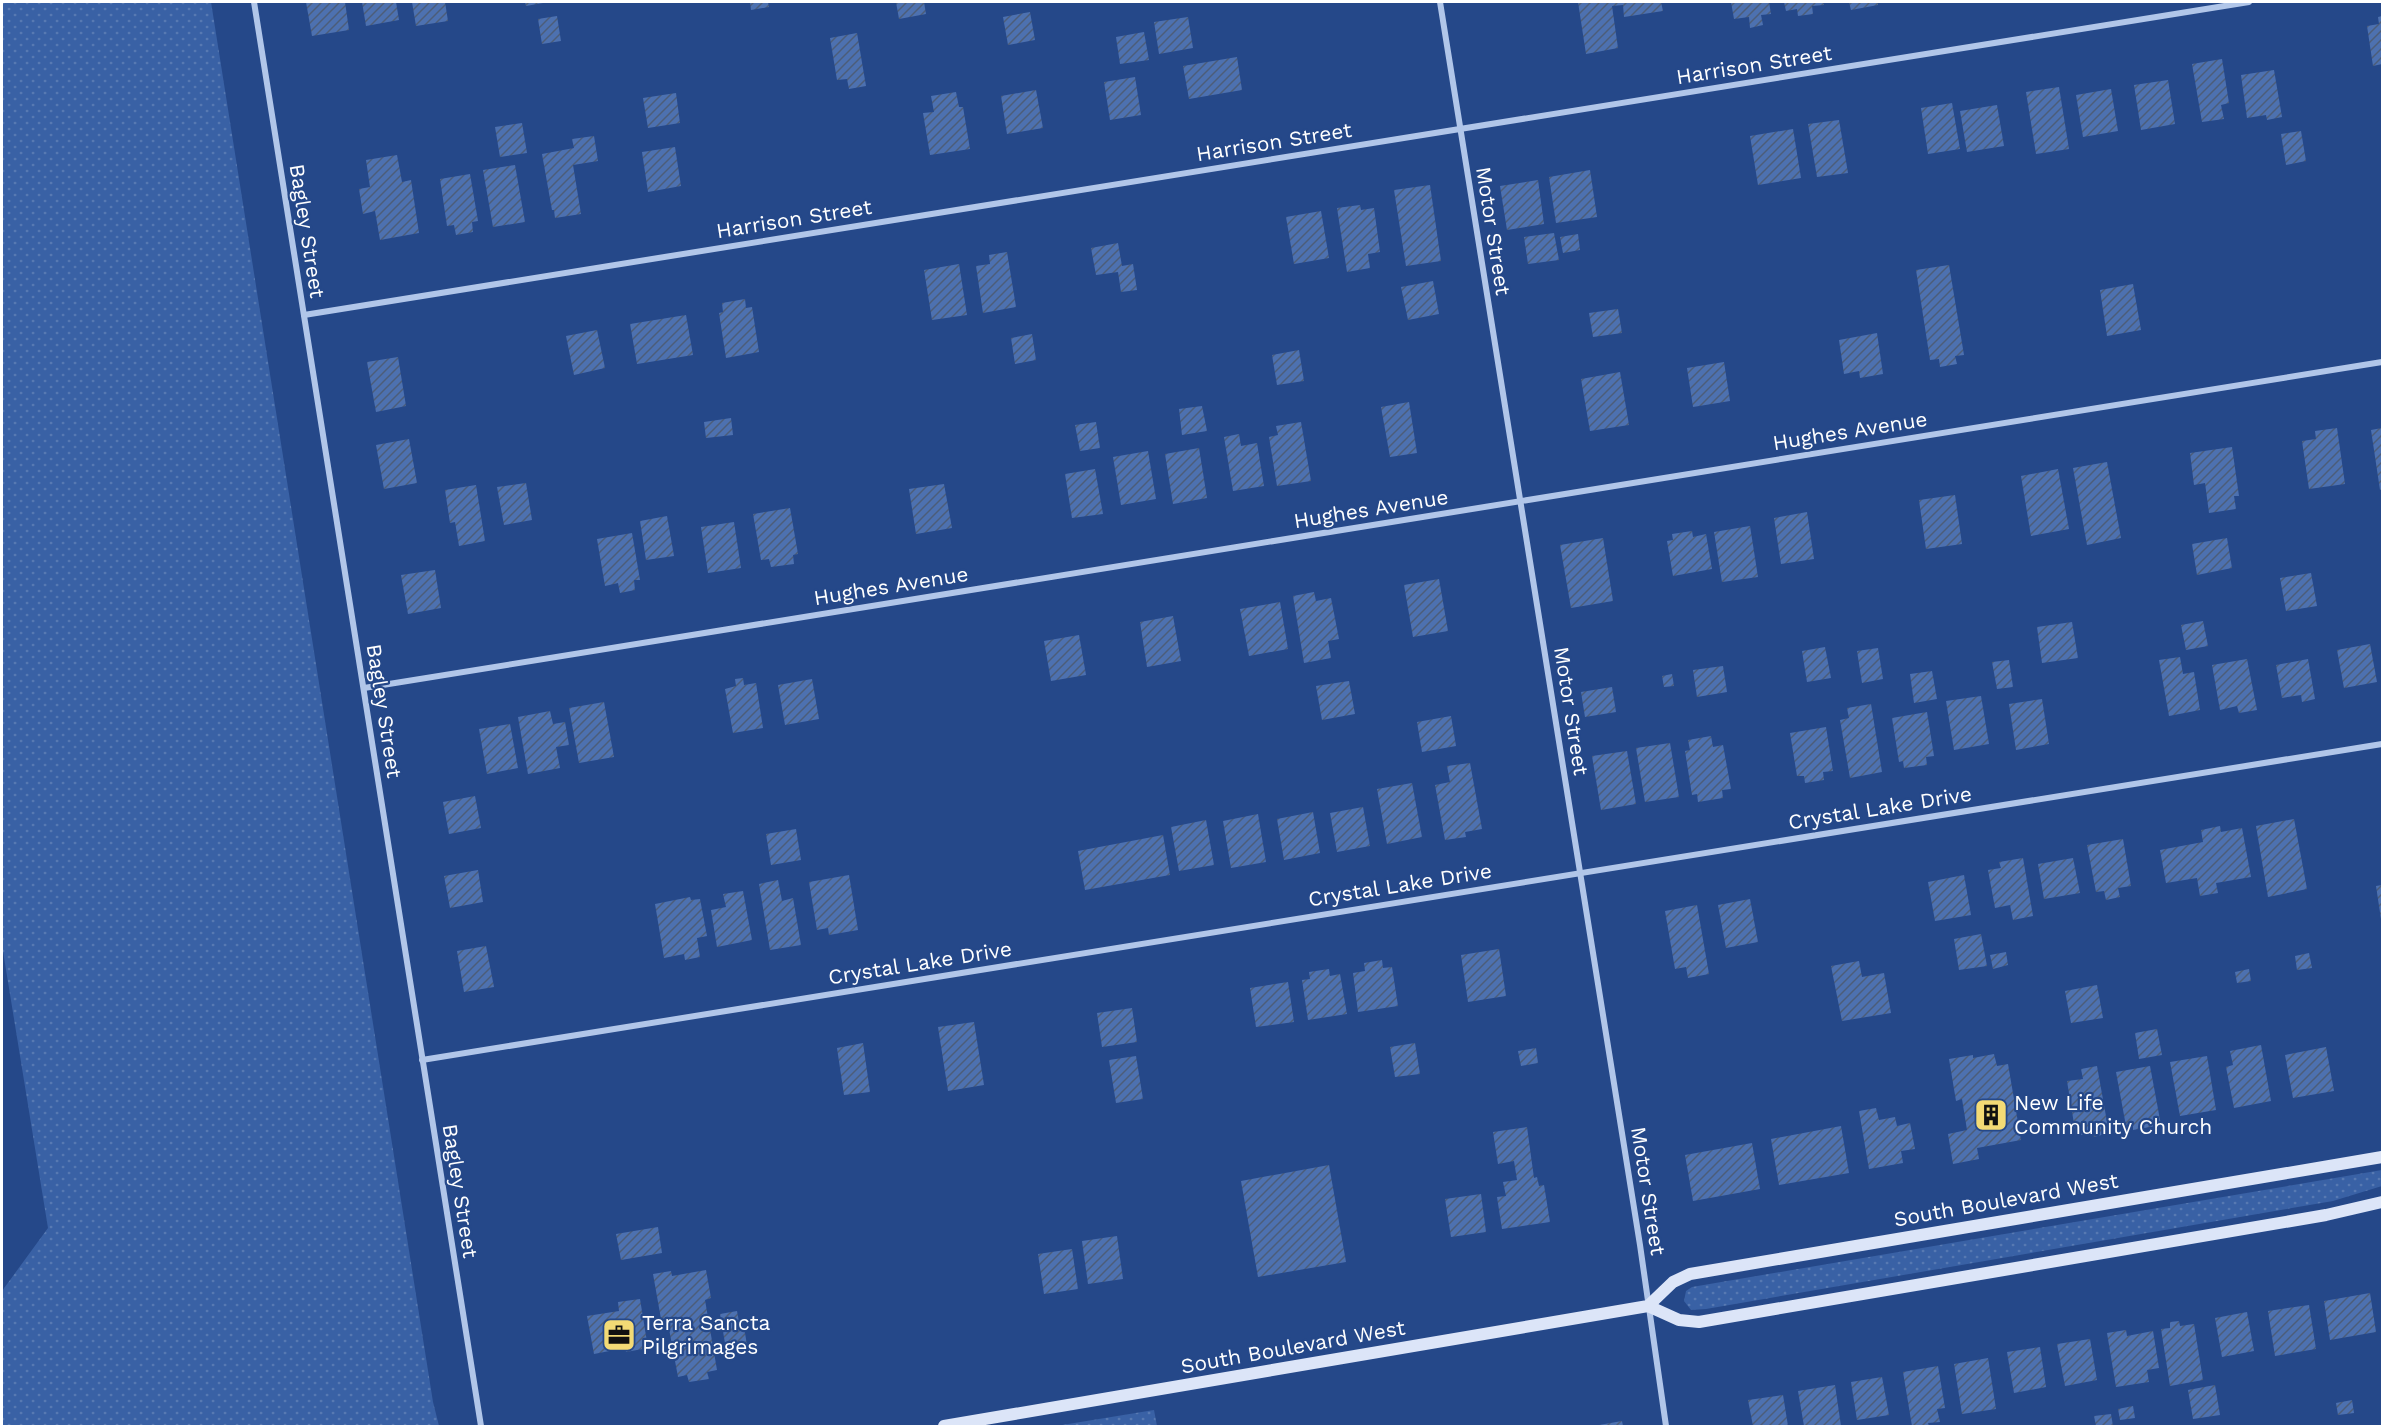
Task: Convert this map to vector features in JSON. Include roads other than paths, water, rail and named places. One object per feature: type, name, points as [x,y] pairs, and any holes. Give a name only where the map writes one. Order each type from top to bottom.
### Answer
[{"type":"street","name":"Bagley Street","points":[[254,2],[481,1426]]},
{"type":"street","name":"Motor Street","points":[[1440,2],[1640,1245],[1666,1426]]},
{"type":"street","name":"Harrison Street","points":[[304,315],[2249,2]]},
{"type":"street","name":"Hughes Avenue","points":[[364,688],[2382,362]]},
{"type":"street","name":"Crystal Lake Drive","points":[[422,1060],[2382,744]]},
{"type":"street","name":"South Boulevard West","points":[[944,1426],[1648,1306],[1673,1282],[1690,1274],[2382,1157]]},
{"type":"street","points":[[1648,1306],[1679,1320],[1699,1322],[2326,1215],[2382,1202]]},
{"type":"place","name":"New Life Community Church","points":[[1991,1115]]},
{"type":"place","name":"Terra Sancta Pilgrimages","points":[[619,1335]]}]
